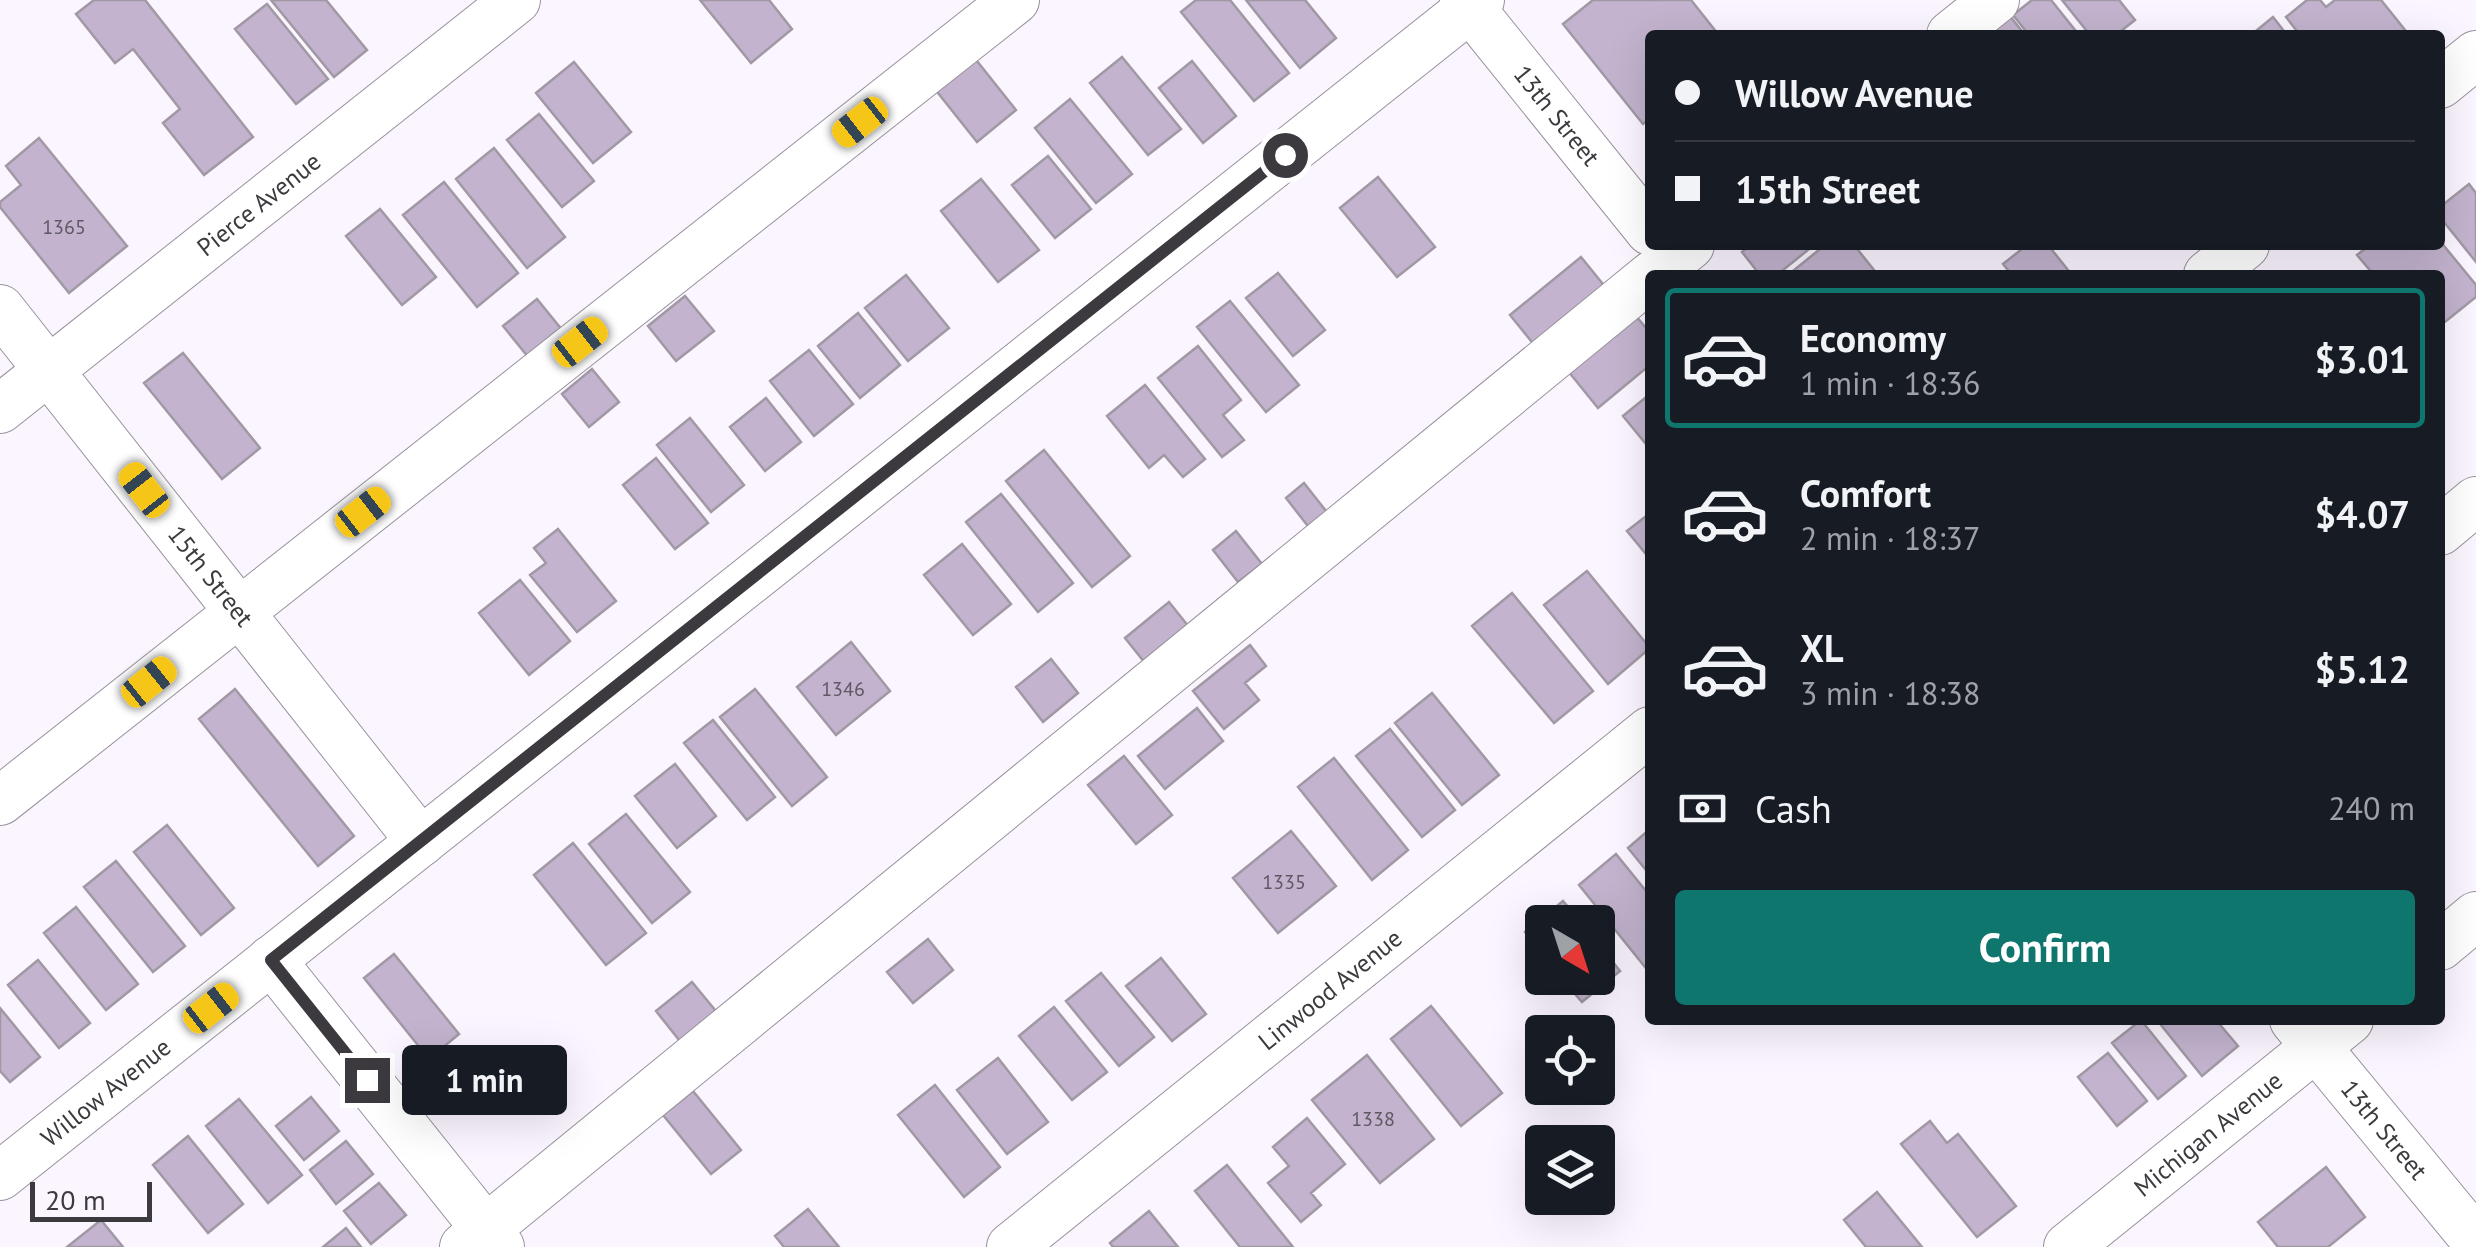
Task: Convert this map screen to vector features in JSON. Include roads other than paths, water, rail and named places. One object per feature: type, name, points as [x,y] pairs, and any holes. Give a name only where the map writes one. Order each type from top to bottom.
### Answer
[{"type":"street","name":"Pierce Avenue","points":[[0,409],[516,0]]},
{"type":"street","points":[[0,801],[1015,0]]},
{"type":"street","points":[[1957,30],[1995,0]]},
{"type":"street","name":"13th Street","points":[[1472,3],[1645,230]]},
{"type":"street","name":"Willow Avenue","points":[[0,1176],[1472,3]]},
{"type":"street","points":[[2445,80],[2476,55]]},
{"type":"street","points":[[2214,270],[2239,250]]},
{"type":"street","points":[[271,960],[484,1241],[1645,275]]},
{"type":"street","name":"15th Street","points":[[0,308],[421,842]]},
{"type":"street","points":[[2445,526],[2476,501]]},
{"type":"street","name":"Linwood Avenue","points":[[1012,1247],[1645,735]]},
{"type":"street","points":[[2445,942],[2476,916]]},
{"type":"street","name":"13th Street","points":[[2320,1029],[2476,1242]]},
{"type":"street","name":"Michigan Avenue","points":[[2068,1247],[2320,1029]]}]
